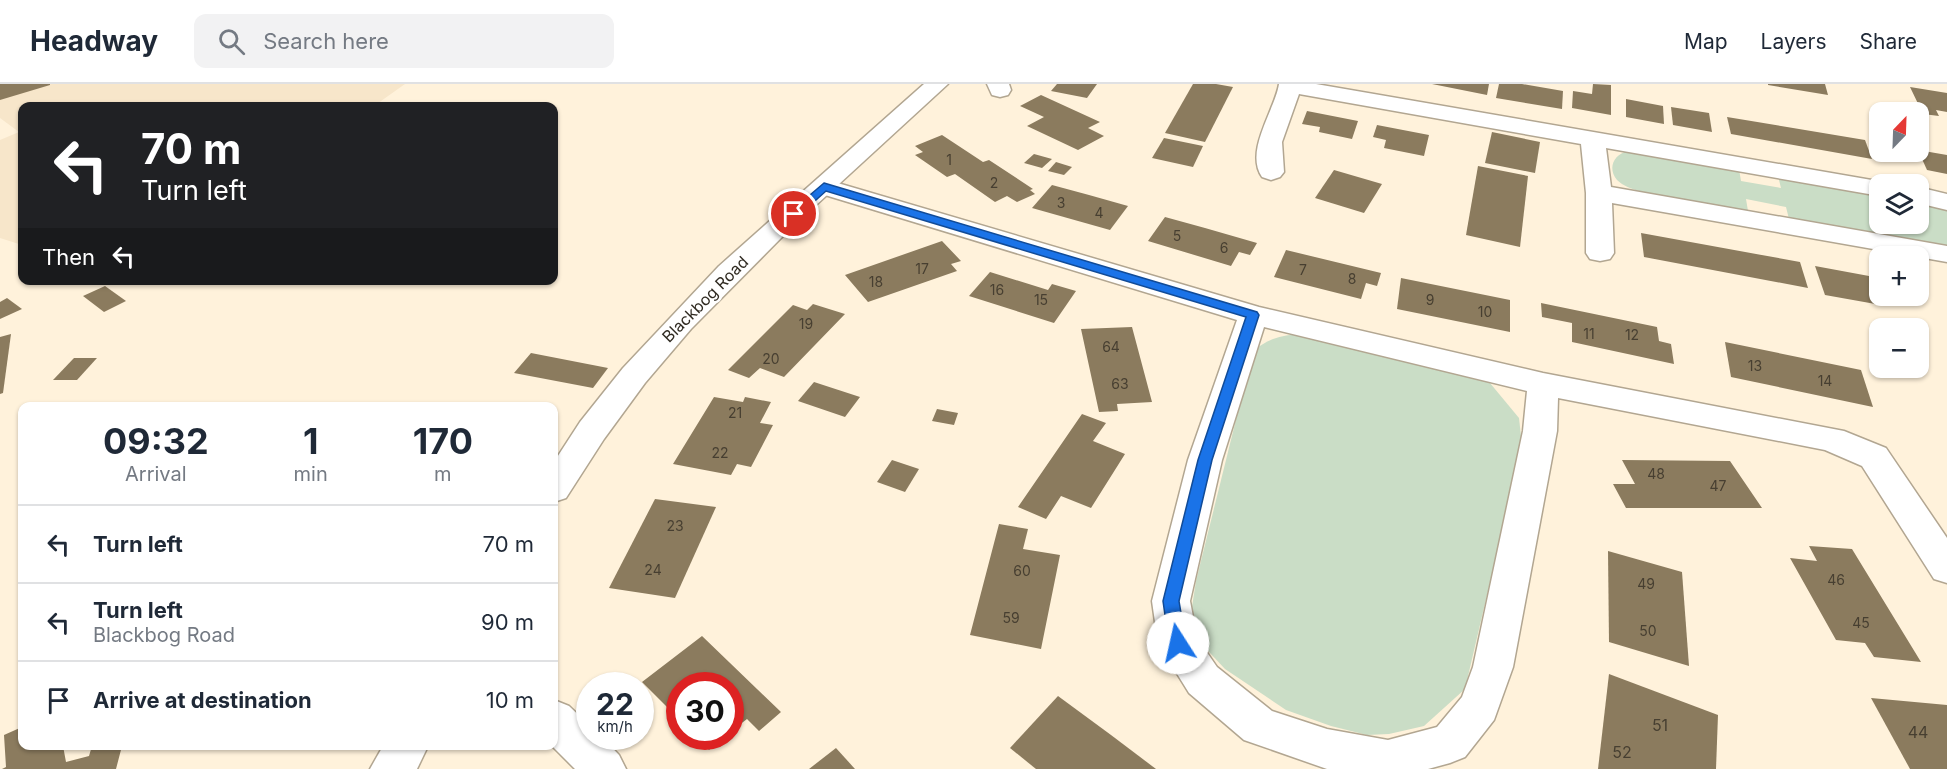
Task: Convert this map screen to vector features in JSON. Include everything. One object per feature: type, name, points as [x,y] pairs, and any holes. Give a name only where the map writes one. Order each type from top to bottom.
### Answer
[{"type":"street","name":"Blackbog Road","points":[[558,483],[638,367],[733,270],[938,84]]},
{"type":"street","points":[[1271,172],[1270,142],[1290,84],[1869,186]]},
{"type":"street","points":[[1593,139],[1599,193],[1600,252]]},
{"type":"street","points":[[824,187],[1253,315],[1544,384],[1832,439],[1874,457],[1947,568]]},
{"type":"street","points":[[1599,193],[1947,254]]},
{"type":"street","points":[[1929,198],[1947,202]]},
{"type":"street","points":[[1253,315],[1205,460],[1171,601],[1174,622],[1178,643],[1203,680],[1259,726],[1327,749],[1388,760],[1450,743],[1479,707],[1493,667],[1540,430],[1544,384]]},
{"type":"street","points":[[558,723],[604,769]]},
{"type":"street","points":[[392,769],[404,750]]},
{"type":"shaded area","points":[[0,84],[405,84],[380,102],[18,102],[18,131],[0,118]]},
{"type":"shaded area","points":[[18,132],[18,244],[0,238],[0,140]]},
{"type":"green space","points":[[1628,151],[1739,169],[1741,181],[1781,188],[1778,176],[1869,192],[1869,233],[1789,219],[1786,207],[1746,199],[1748,211],[1636,190],[1619,182],[1614,175],[1612,166],[1616,158]]},
{"type":"green space","points":[[1929,205],[1947,211],[1947,247],[1874,234],[1929,234]]},
{"type":"green space","points":[[1298,334],[1485,377],[1519,418],[1522,445],[1465,689],[1424,726],[1389,734],[1367,735],[1331,726],[1286,710],[1225,669],[1196,638],[1191,613],[1196,581],[1253,351],[1274,339]]},
{"type":"building","points":[[0,84],[50,84],[50,85],[0,100]]},
{"type":"building","points":[[1057,84],[1097,84],[1087,98],[1051,91]]},
{"type":"building","points":[[1193,84],[1233,87],[1205,142],[1165,133]]},
{"type":"building","points":[[1432,84],[1489,84],[1487,95]]},
{"type":"building","points":[[1499,84],[1522,84],[1563,91],[1562,109],[1496,98]]},
{"type":"building","points":[[1593,84],[1611,85],[1611,115],[1572,108],[1573,91],[1592,94]]},
{"type":"building","points":[[1825,84],[1828,95],[1768,85]]},
{"type":"building","points":[[1910,87],[1947,93],[1947,112],[1936,110],[1939,116],[1929,115],[1929,102],[1917,102]]},
{"type":"building","points":[[1041,95],[1100,122],[1088,128],[1104,136],[1078,150],[1027,126],[1044,117],[1020,106]]},
{"type":"building","points":[[1626,99],[1663,106],[1664,124],[1626,117]]},
{"type":"building","points":[[1671,107],[1709,113],[1712,132],[1673,125]]},
{"type":"building","points":[[1307,111],[1358,121],[1352,139],[1319,132],[1320,127],[1302,124]]},
{"type":"building","points":[[1727,117],[1865,140],[1869,158],[1731,134]]},
{"type":"building","points":[[1377,125],[1429,135],[1424,156],[1384,148],[1386,140],[1373,137]]},
{"type":"building","points":[[1492,132],[1540,142],[1535,173],[1485,163]]},
{"type":"building","points":[[942,135],[983,162],[989,160],[1033,189],[1030,190],[1035,194],[1017,202],[1007,196],[995,202],[955,174],[947,177],[915,155],[923,152],[915,146]]},
{"type":"building","points":[[1164,138],[1203,146],[1193,167],[1152,158]]},
{"type":"building","points":[[1929,152],[1947,155],[1947,174],[1927,170],[1923,162],[1929,162]]},
{"type":"building","points":[[1034,154],[1052,159],[1042,168],[1024,163]]},
{"type":"building","points":[[1056,162],[1072,167],[1064,175],[1048,171]]},
{"type":"building","points":[[1478,166],[1528,176],[1520,247],[1466,235]]},
{"type":"building","points":[[1334,170],[1382,184],[1364,213],[1315,198]]},
{"type":"building","points":[[1052,185],[1128,206],[1110,230],[1032,208]]},
{"type":"building","points":[[1165,217],[1257,243],[1250,255],[1239,252],[1231,266],[1148,241]]},
{"type":"building","points":[[1641,233],[1800,262],[1808,288],[1644,257]]},
{"type":"building","points":[[942,241],[961,261],[951,264],[957,271],[868,302],[845,275]]},
{"type":"building","points":[[1286,250],[1381,273],[1377,286],[1366,283],[1361,299],[1274,277]]},
{"type":"building","points":[[1815,266],[1869,276],[1869,303],[1825,295]]},
{"type":"building","points":[[990,272],[1048,290],[1052,284],[1076,291],[1054,323],[969,296]]},
{"type":"building","points":[[1401,278],[1510,300],[1510,332],[1397,309]]},
{"type":"building","points":[[105,286],[126,301],[104,312],[83,296]]},
{"type":"building","points":[[7,298],[22,309],[0,319],[0,302]]},
{"type":"building","points":[[1541,303],[1657,327],[1659,341],[1671,344],[1674,364],[1572,342],[1572,323],[1542,317]]},
{"type":"building","points":[[813,304],[845,314],[784,377],[760,368],[749,378],[728,370],[793,305],[807,310]]},
{"type":"building","points":[[1132,327],[1152,402],[1117,404],[1118,411],[1099,412],[1081,329]]},
{"type":"building","points":[[11,334],[3,393],[0,394],[0,337]]},
{"type":"building","points":[[1725,342],[1861,370],[1873,407],[1731,377]]},
{"type":"building","points":[[531,353],[608,368],[593,388],[514,373]]},
{"type":"building","points":[[74,358],[97,358],[77,380],[53,380]]},
{"type":"building","points":[[814,382],[860,397],[845,417],[798,401]]},
{"type":"building","points":[[714,397],[743,402],[745,397],[771,402],[760,423],[773,425],[751,467],[737,464],[731,475],[673,464]]},
{"type":"building","points":[[937,409],[958,413],[954,425],[932,421]]},
{"type":"building","points":[[1082,414],[1106,423],[1093,441],[1125,454],[1091,508],[1061,496],[1046,519],[1018,507]]},
{"type":"building","points":[[892,460],[919,469],[905,492],[877,482]]},
{"type":"building","points":[[1622,460],[1730,461],[1762,508],[1626,508],[1613,484],[1635,484]]},
{"type":"building","points":[[655,499],[716,507],[675,598],[609,588]]},
{"type":"building","points":[[999,524],[1028,529],[1023,549],[1060,555],[1041,649],[970,635]]},
{"type":"building","points":[[1809,546],[1852,549],[1921,662],[1874,657],[1865,643],[1836,640],[1790,558],[1817,561]]},
{"type":"building","points":[[1608,551],[1682,572],[1689,666],[1609,642]]},
{"type":"building","points":[[702,636],[739,672],[666,672],[666,706],[654,694],[654,673]]},
{"type":"building","points":[[1609,674],[1718,715],[1716,769],[1598,769]]},
{"type":"building","points":[[744,676],[781,712],[759,731],[747,719],[744,721]]},
{"type":"building","points":[[1058,696],[1156,769],[1036,769],[1010,748]]},
{"type":"building","points":[[1871,698],[1947,705],[1947,769],[1910,769]]},
{"type":"building","points":[[18,729],[18,750],[64,750],[66,762],[89,756],[91,750],[121,750],[116,769],[2,769],[6,767],[4,735]]},
{"type":"building","points":[[836,748],[855,769],[809,769]]},
{"type":"route","points":[[794,214],[824,187],[1253,315],[1205,460],[1171,601],[1178,643]]}]
